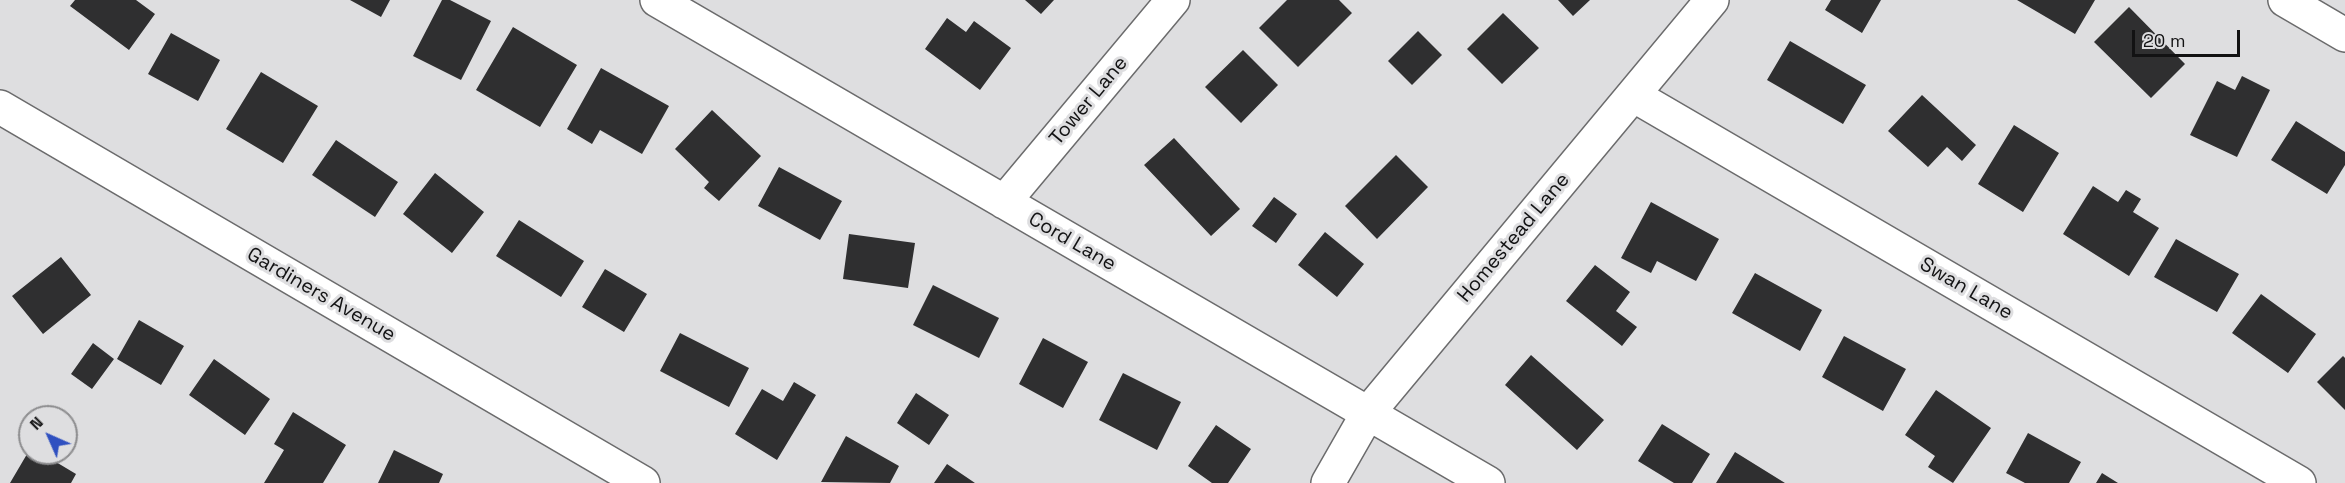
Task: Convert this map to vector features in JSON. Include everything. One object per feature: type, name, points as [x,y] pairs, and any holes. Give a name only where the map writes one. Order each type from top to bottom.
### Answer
[{"type":"street","name":"Cord Lane","points":[[657,0],[1488,483]]},
{"type":"street","name":"Tower Lane","points":[[1004,202],[1173,0]]},
{"type":"street","name":"Homestead Lane","points":[[1328,483],[1368,413],[1712,0]]},
{"type":"street","points":[[2285,0],[2345,35]]},
{"type":"street","name":"Swan Lane","points":[[1633,95],[2299,483]]},
{"type":"street","name":"Gardiners Avenue","points":[[0,107],[643,483]]},
{"type":"building","points":[[75,0],[136,0],[155,14],[129,50],[70,6]]},
{"type":"building","points":[[350,0],[390,0],[381,17]]},
{"type":"building","points":[[442,0],[450,0],[491,21],[461,80],[413,56]]},
{"type":"building","points":[[1025,0],[1054,0],[1041,14]]},
{"type":"building","points":[[1287,0],[1339,0],[1352,13],[1298,67],[1259,28]]},
{"type":"building","points":[[1558,0],[1590,0],[1573,16]]},
{"type":"building","points":[[1831,0],[1881,0],[1862,33],[1825,10]]},
{"type":"building","points":[[2017,0],[2095,0],[2075,34]]},
{"type":"building","points":[[2129,7],[2185,64],[2151,98],[2094,42]]},
{"type":"building","points":[[1503,13],[1539,48],[1502,84],[1467,49]]},
{"type":"building","points":[[947,18],[966,32],[974,21],[1011,48],[980,90],[925,49]]},
{"type":"building","points":[[513,27],[577,65],[540,127],[476,90]]},
{"type":"building","points":[[1418,31],[1442,55],[1412,85],[1388,61]]},
{"type":"building","points":[[171,33],[220,60],[198,101],[148,74]]},
{"type":"building","points":[[1790,41],[1866,85],[1843,124],[1767,80]]},
{"type":"building","points":[[1243,50],[1278,85],[1241,123],[1205,87]]},
{"type":"building","points":[[601,68],[669,106],[642,154],[600,130],[592,144],[567,129]]},
{"type":"building","points":[[261,72],[318,106],[283,163],[226,129]]},
{"type":"building","points":[[2242,76],[2270,90],[2237,157],[2190,135],[2217,81],[2235,90]]},
{"type":"building","points":[[1922,95],[1976,145],[1962,161],[1947,147],[1928,167],[1888,131]]},
{"type":"building","points":[[712,110],[761,156],[719,201],[704,188],[709,182],[675,149]]},
{"type":"building","points":[[2296,121],[2345,152],[2345,165],[2327,194],[2271,160]]},
{"type":"building","points":[[2014,125],[2059,153],[2023,212],[1978,184]]},
{"type":"building","points":[[1174,138],[1240,209],[1211,236],[1144,165]]},
{"type":"building","points":[[336,140],[398,182],[375,217],[312,175]]},
{"type":"building","points":[[1396,155],[1428,187],[1377,239],[1345,206]]},
{"type":"building","points":[[779,167],[842,201],[820,240],[758,206]]},
{"type":"building","points":[[435,173],[484,212],[452,253],[403,214]]},
{"type":"building","points":[[2093,186],[2118,202],[2126,190],[2141,199],[2133,212],[2159,228],[2129,276],[2063,234]]},
{"type":"building","points":[[1274,197],[1297,214],[1276,243],[1252,226]]},
{"type":"building","points":[[1651,202],[1719,239],[1696,281],[1657,261],[1651,273],[1621,258]]},
{"type":"building","points":[[519,220],[584,261],[561,297],[496,256]]},
{"type":"building","points":[[1325,232],[1364,264],[1337,297],[1298,265]]},
{"type":"building","points":[[849,234],[915,243],[908,288],[843,279]]},
{"type":"building","points":[[2176,239],[2239,274],[2217,312],[2154,277]]},
{"type":"building","points":[[61,257],[91,295],[43,334],[12,296]]},
{"type":"building","points":[[1595,265],[1630,292],[1616,311],[1637,327],[1622,346],[1566,301]]},
{"type":"building","points":[[605,269],[647,294],[624,332],[582,307]]},
{"type":"building","points":[[1755,273],[1822,310],[1800,351],[1732,313]]},
{"type":"building","points":[[933,285],[999,318],[979,358],[913,325]]},
{"type":"building","points":[[2261,294],[2316,334],[2288,373],[2232,333]]},
{"type":"building","points":[[139,320],[184,346],[161,385],[117,359]]},
{"type":"building","points":[[680,333],[749,368],[729,407],[660,371]]},
{"type":"building","points":[[1844,336],[1906,369],[1883,411],[1822,377]]},
{"type":"building","points":[[1043,338],[1088,362],[1063,408],[1019,384]]},
{"type":"building","points":[[93,343],[114,359],[92,389],[71,374]]},
{"type":"building","points":[[1531,355],[1604,420],[1577,450],[1505,385]]},
{"type":"building","points":[[2343,356],[2345,358],[2345,410],[2317,382]]},
{"type":"building","points":[[214,359],[270,399],[245,435],[189,395]]},
{"type":"building","points":[[1123,373],[1181,402],[1157,450],[1099,420]]},
{"type":"building","points":[[794,382],[816,395],[777,460],[735,434],[762,389],[783,401]]},
{"type":"building","points":[[1936,390],[1991,428],[1953,483],[1928,467],[1935,456],[1905,435]]},
{"type":"building","points":[[916,393],[949,415],[929,445],[897,423]]},
{"type":"building","points":[[293,412],[346,445],[323,483],[264,483],[284,450],[274,444]]},
{"type":"building","points":[[1662,424],[1710,454],[1692,483],[1674,483],[1638,461]]},
{"type":"building","points":[[1216,425],[1251,449],[1228,483],[1212,483],[1188,466]]},
{"type":"building","points":[[2028,433],[2081,462],[2069,483],[2025,483],[2006,473]]},
{"type":"building","points":[[846,436],[899,466],[890,483],[821,482]]},
{"type":"building","points":[[394,450],[443,474],[439,483],[378,483]]},
{"type":"building","points":[[1735,452],[1785,483],[1716,483]]},
{"type":"building","points":[[947,464],[975,483],[934,483]]},
{"type":"building","points":[[21,465],[61,465],[76,474],[71,483],[10,483]]},
{"type":"building","points":[[2102,473],[2118,483],[2096,483]]}]
